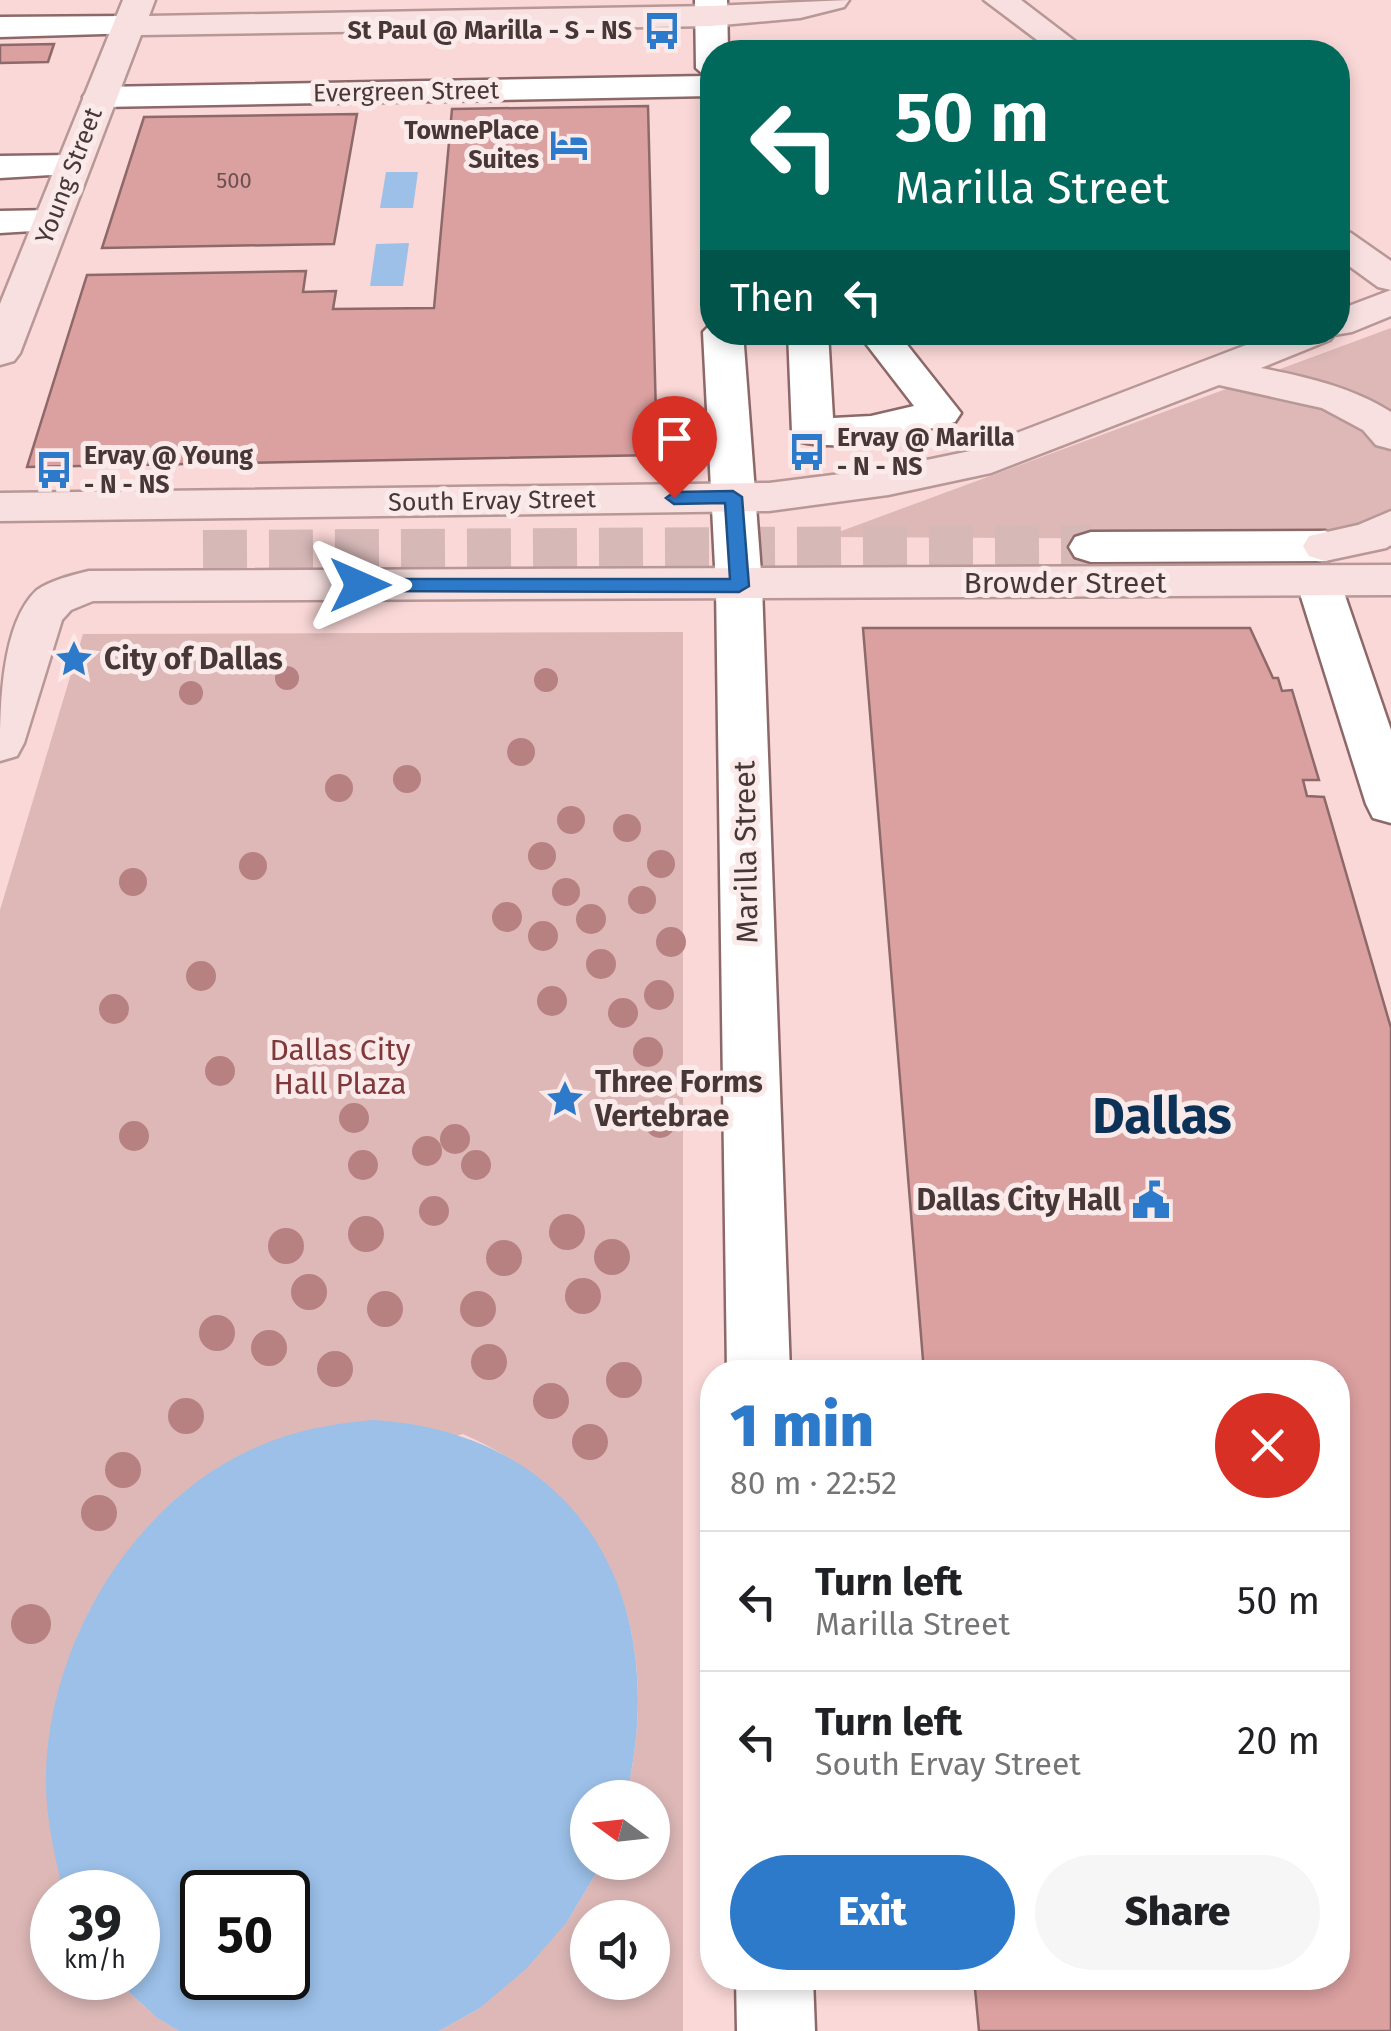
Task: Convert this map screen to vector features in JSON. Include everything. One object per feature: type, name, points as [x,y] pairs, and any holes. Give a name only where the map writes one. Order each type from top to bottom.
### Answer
[{"type":"main road","points":[[134,13],[712,8],[789,11],[834,0]]},
{"type":"main road","points":[[1000,0],[1057,40]]},
{"type":"main road","name":"Young Street","points":[[0,353],[134,13]]},
{"type":"main road","points":[[1350,250],[1391,279]]},
{"type":"main road","points":[[1350,319],[1391,302]]},
{"type":"main road","name":"South Ervay Street","points":[[0,507],[733,497],[889,483],[953,471],[1006,455],[1284,345]]},
{"type":"main road","points":[[1217,372],[1333,399],[1357,409],[1391,436]]},
{"type":"main road","points":[[1322,564],[1391,525]]},
{"type":"main road","points":[[1322,564],[1391,552]]},
{"type":"main road","name":"Browder Street","points":[[0,743],[41,614],[55,599],[90,586],[739,586],[1322,564],[1391,580]]},
{"type":"street","points":[[12,0],[0,27],[134,13]]},
{"type":"street","points":[[712,8],[712,40]]},
{"type":"street","name":"Evergreen Street","points":[[100,97],[700,86]]},
{"type":"street","points":[[0,167],[74,166]]},
{"type":"street","points":[[0,222],[52,221]]},
{"type":"street","name":"Marilla Street","points":[[725,345],[739,586],[759,1360]]},
{"type":"street","points":[[809,345],[813,432],[870,428],[940,413],[886,345]]},
{"type":"street","points":[[870,428],[889,483]]},
{"type":"street","points":[[1090,548],[1322,564],[1391,804]]},
{"type":"street","points":[[774,1990],[776,2031]]},
{"type":"green space","points":[[1391,328],[1391,540],[825,537],[1350,345]]},
{"type":"green space","name":"Dallas City Hall Plaza","points":[[683,632],[683,2031],[439,2031],[480,2008],[570,1917],[570,2000],[670,2000],[670,1900],[580,1900],[592,1880],[670,1880],[670,1780],[629,1780],[636,1739],[638,1683],[631,1631],[616,1582],[592,1537],[558,1497],[515,1462],[463,1434],[152,1523],[118,1565],[89,1611],[64,1870],[30,1870],[30,2000],[138,2000],[179,2031],[0,2031],[0,910],[83,634]]},
{"type":"water","points":[[386,172],[418,172],[413,208],[380,208]]},
{"type":"water","points":[[409,243],[403,286],[370,286],[376,244]]},
{"type":"water","points":[[373,1420],[446,1432],[508,1457],[558,1494],[596,1541],[622,1596],[636,1658],[637,1726],[629,1780],[570,1780],[570,1880],[592,1880],[580,1900],[570,1900],[567,1922],[527,1968],[480,2008],[439,2031],[179,2031],[138,2000],[160,2000],[160,1870],[59,1870],[48,1816],[46,1773],[52,1720],[65,1667],[86,1617],[114,1569],[148,1526],[188,1489],[233,1459],[283,1437]]},
{"type":"building","points":[[54,44],[48,62],[0,63],[0,45]]},
{"type":"building","points":[[648,106],[657,455],[27,467],[87,275],[306,271],[303,292],[336,291],[333,309],[434,308],[452,109]]},
{"type":"building","points":[[357,114],[334,244],[102,248],[144,117]]},
{"type":"building","name":"Dallas City Hall","points":[[863,628],[1250,628],[1273,678],[1278,678],[1282,691],[1292,690],[1319,780],[1303,780],[1307,796],[1324,797],[1391,1028],[1391,2031],[979,2031],[975,1990],[1350,1990],[1350,1360],[923,1360]]},
{"type":"tunnel","points":[[203,552],[1091,547]]},
{"type":"place","name":"St Paul @ Marilla - S - NS","points":[[662,31]]},
{"type":"place","name":"TownePlace Suites","points":[[569,145]]},
{"type":"place","name":"Ervay @ Marilla - N - NS","points":[[807,452]]},
{"type":"place","name":"Ervay @ Young - N - NS","points":[[54,470]]},
{"type":"place","name":"City of Dallas","points":[[74,659]]},
{"type":"place","name":"Three Forms Vertebrae","points":[[565,1099]]},
{"type":"place","name":"Dallas City Hall","points":[[1151,1200]]},
{"type":"district","name":"Dallas","points":[[1162,1116]]},
{"type":"route","points":[[360,585],[739,586],[733,497],[674,498]]}]
